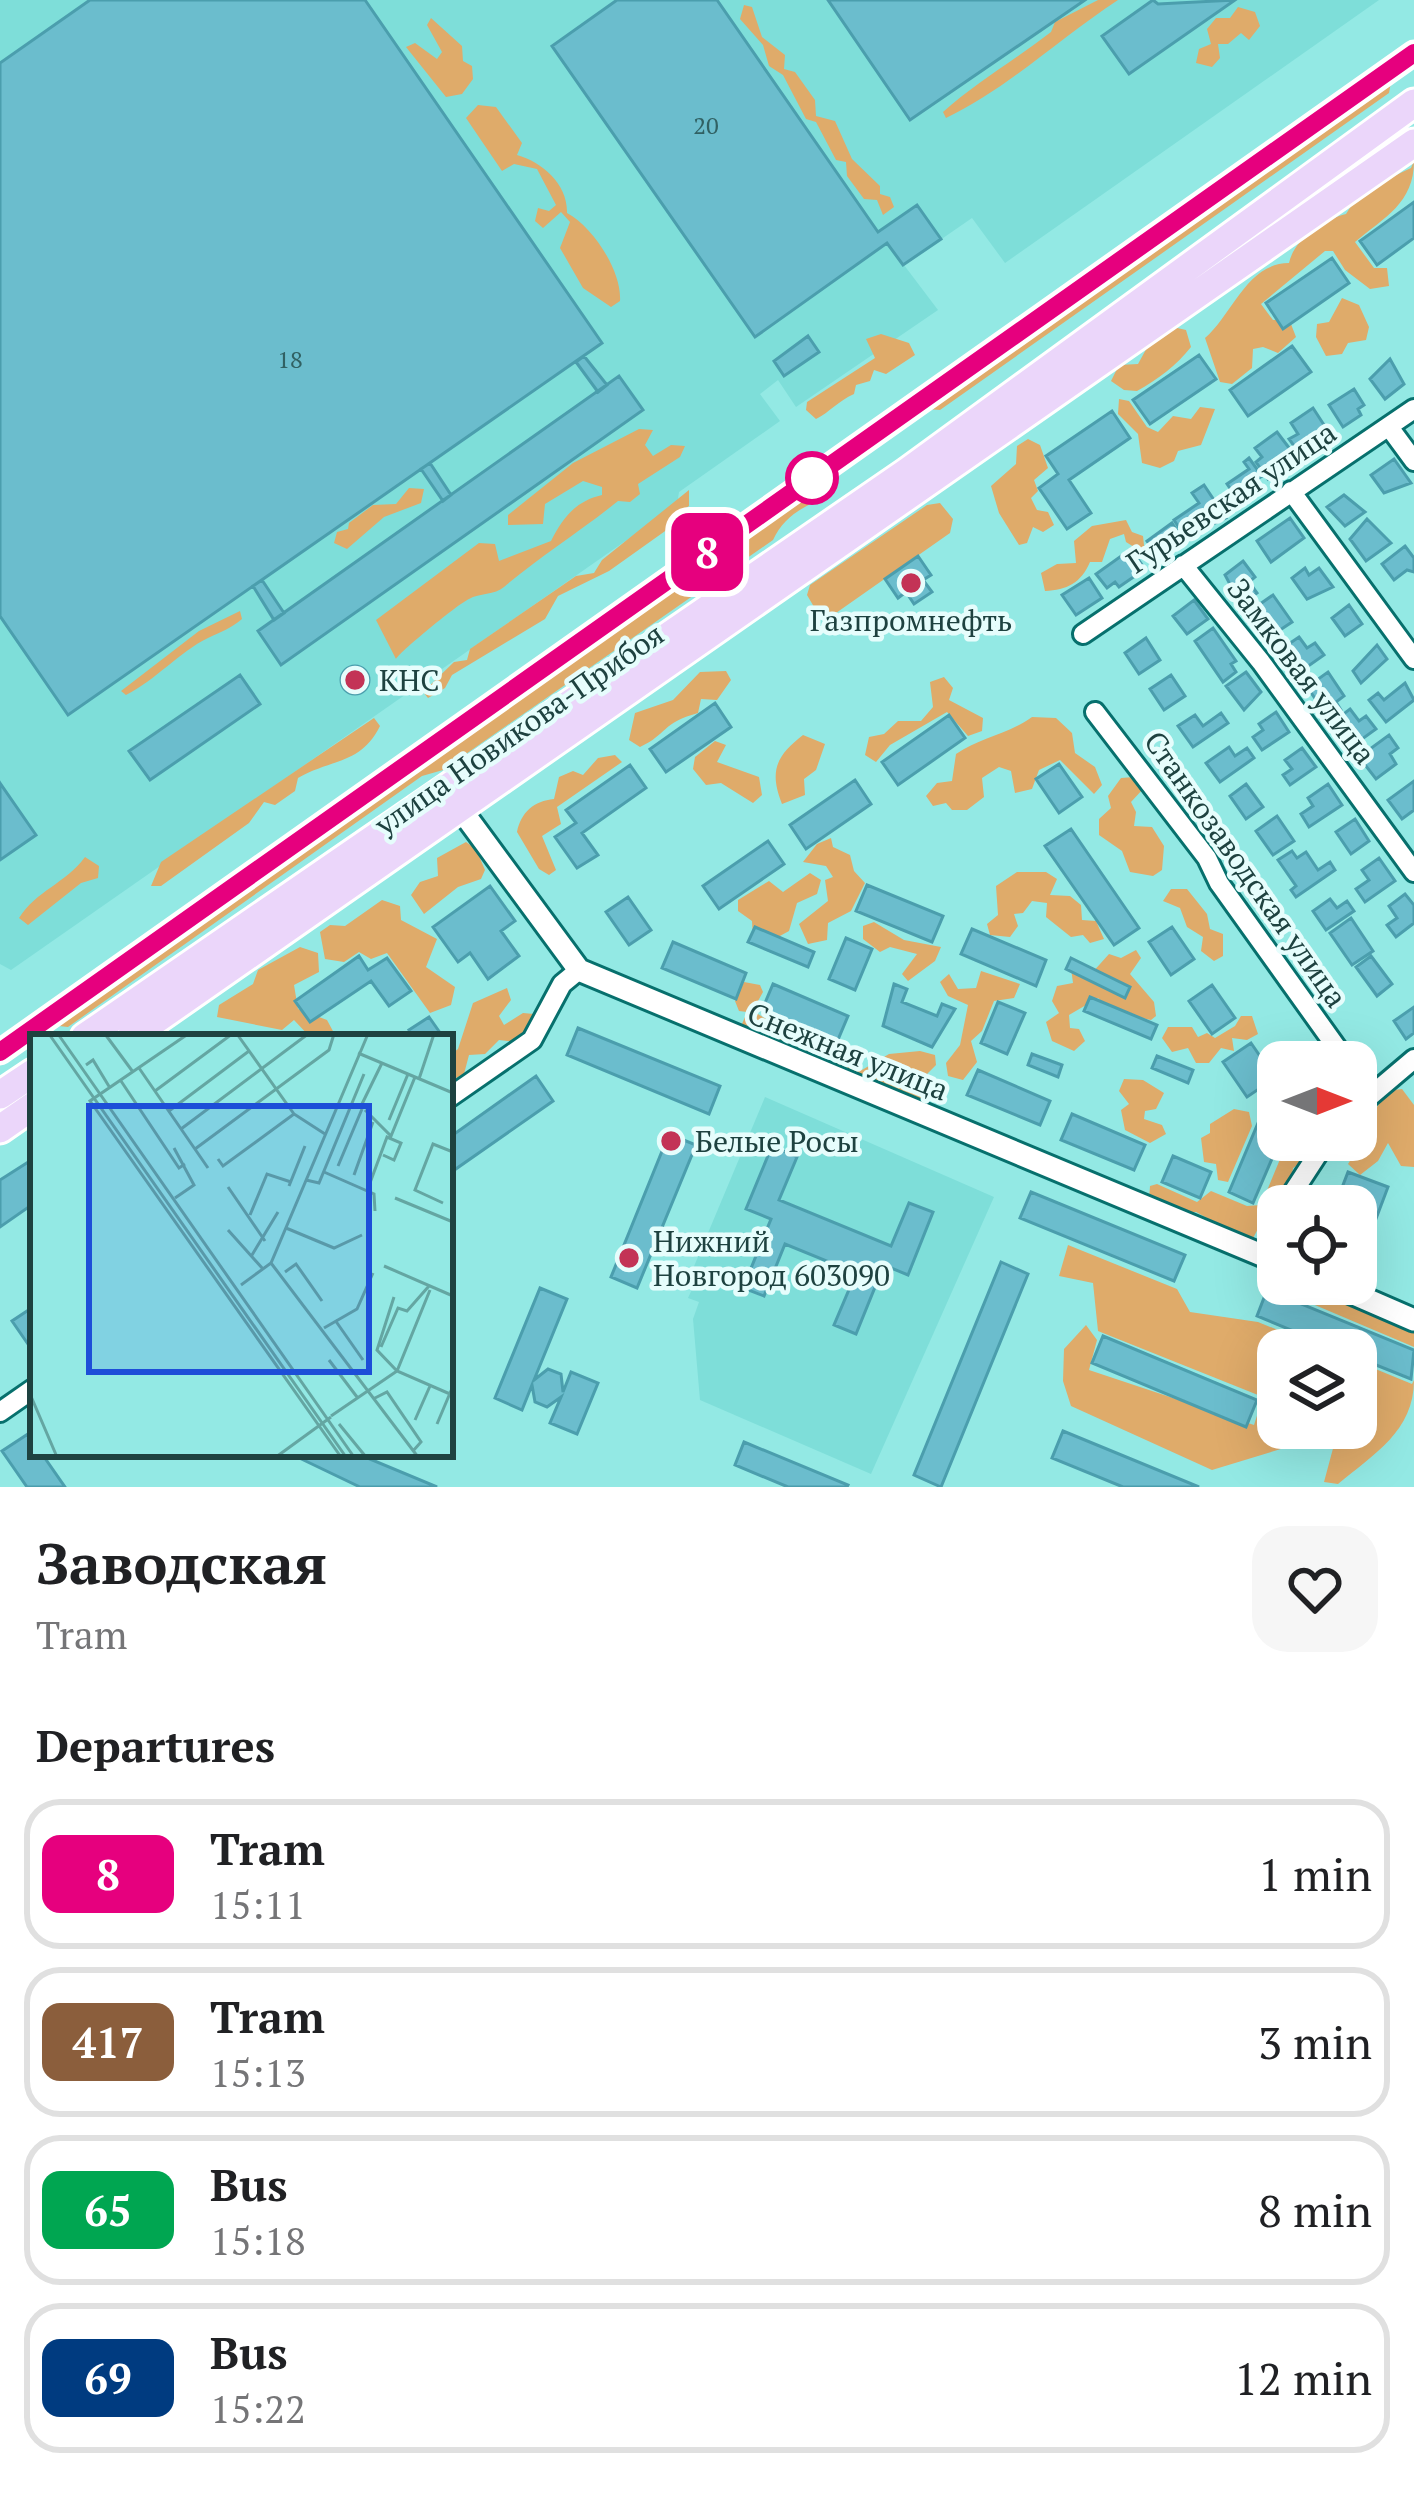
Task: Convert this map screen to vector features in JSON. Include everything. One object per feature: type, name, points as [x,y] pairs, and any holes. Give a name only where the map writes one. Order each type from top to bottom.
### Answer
[{"type":"main road","name":"улица Новикова-Прибоя","points":[[89,1034],[907,472],[1414,103]]},
{"type":"main road","name":"улица Новикова-Прибоя","points":[[135,1034],[462,811],[1414,143]]},
{"type":"main road","points":[[0,1095],[30,1074]]},
{"type":"main road","points":[[0,1129],[30,1108]]},
{"type":"street","name":"Гурьевская улица","points":[[1083,634],[1414,409]]},
{"type":"street","points":[[1388,427],[1414,460]]},
{"type":"street","points":[[1291,491],[1414,659]]},
{"type":"street","name":"Замковая улица","points":[[1183,565],[1414,872]]},
{"type":"street","name":"Станкозаводская улица","points":[[1095,712],[1207,858],[1333,1041]]},
{"type":"street","points":[[453,1095],[532,1040],[562,985],[580,970],[462,811]]},
{"type":"street","name":"Снежная улица","points":[[580,970],[1257,1254]]},
{"type":"street","points":[[1377,1088],[1414,1059]]},
{"type":"street","points":[[1377,1303],[1414,1319]]},
{"type":"street","points":[[0,1412],[30,1391]]},
{"type":"shaded area","points":[[0,0],[1379,0],[1005,263],[972,218],[904,265],[938,310],[796,407],[778,380],[760,394],[780,421],[679,492],[677,505],[11,970],[0,964]]},
{"type":"shaded area","points":[[1098,0],[1118,0],[1012,78],[946,118],[943,112],[1051,32],[1055,22]]},
{"type":"shaded area","points":[[744,5],[752,7],[762,37],[785,55],[784,69],[795,72],[815,100],[816,116],[835,121],[852,159],[880,186],[880,194],[890,197],[894,207],[883,215],[877,200],[864,199],[847,176],[846,162],[836,160],[816,122],[806,119],[783,75],[769,66],[763,45],[740,19]]},
{"type":"shaded area","points":[[1238,7],[1255,12],[1260,26],[1249,40],[1241,33],[1228,44],[1218,44],[1220,58],[1212,67],[1196,63],[1199,49],[1211,44],[1207,29],[1216,18],[1230,18]]},
{"type":"shaded area","points":[[431,18],[462,46],[463,61],[472,66],[473,79],[462,94],[446,97],[406,47],[415,43],[437,59],[442,52],[427,25]]},
{"type":"shaded area","points":[[1391,82],[1389,93],[940,410],[927,409],[927,400],[949,385],[959,385],[985,360],[1158,248],[1169,233],[1237,190],[1293,141],[1312,133],[1322,118]]},
{"type":"shaded area","points":[[478,105],[496,107],[522,143],[517,155],[536,163],[558,184],[567,213],[587,228],[611,264],[620,301],[611,307],[583,288],[560,248],[570,222],[561,212],[543,228],[535,221],[538,208],[549,211],[556,205],[537,169],[514,164],[502,171],[466,118]]},
{"type":"shaded area","points":[[1414,161],[1403,198],[1355,242],[1374,268],[1387,268],[1389,286],[1370,289],[1345,270],[1333,251],[1325,251],[1261,304],[1273,320],[1289,319],[1296,337],[1278,353],[1253,349],[1252,368],[1232,384],[1220,382],[1205,338],[1251,281],[1274,265],[1289,263],[1311,231],[1346,214],[1360,192],[1411,168]]},
{"type":"shaded area","points":[[1342,298],[1359,305],[1369,327],[1366,340],[1348,343],[1342,354],[1326,356],[1316,337],[1317,324],[1329,322]]},
{"type":"shaded area","points":[[1173,327],[1186,330],[1191,347],[1173,366],[1137,391],[1124,390],[1111,381],[1119,365],[1138,364],[1149,344]]},
{"type":"shaded area","points":[[881,334],[909,343],[915,355],[886,374],[874,370],[870,381],[856,385],[854,394],[816,419],[806,410],[807,402],[875,358],[866,339]]},
{"type":"shaded area","points":[[1119,399],[1129,401],[1147,427],[1158,432],[1173,416],[1191,419],[1200,407],[1215,409],[1201,445],[1178,451],[1174,461],[1160,468],[1142,463],[1138,434],[1118,414]]},
{"type":"shaded area","points":[[639,429],[653,430],[645,445],[653,456],[671,445],[685,446],[680,457],[638,484],[640,494],[630,502],[618,501],[500,590],[463,603],[396,659],[376,620],[479,543],[495,544],[499,561],[551,541],[571,511],[602,495],[602,487],[583,481],[545,504],[543,524],[508,525],[508,515],[573,463]]},
{"type":"shaded area","points":[[1028,439],[1040,445],[1048,468],[1034,480],[1038,491],[1031,498],[1037,510],[1048,512],[1054,525],[1043,532],[1033,527],[1027,543],[1019,545],[999,513],[991,486],[1016,464],[1017,446]]},
{"type":"shaded area","points":[[828,484],[828,496],[796,513],[773,540],[443,770],[422,776],[68,1027],[59,1026],[83,1001],[157,953],[182,928],[207,920],[226,899],[702,564],[786,512],[815,485]]},
{"type":"shaded area","points":[[409,488],[424,489],[421,503],[384,517],[347,549],[334,543],[337,532],[348,529],[349,523],[373,505],[396,504]]},
{"type":"shaded area","points":[[689,490],[689,506],[671,518],[668,529],[609,571],[558,596],[545,619],[452,675],[445,688],[428,698],[423,692],[454,662],[467,660],[470,649],[576,576],[594,573],[602,560]]},
{"type":"shaded area","points":[[940,503],[953,519],[950,533],[836,613],[817,612],[807,595],[810,585],[927,505]]},
{"type":"shaded area","points":[[1126,520],[1132,532],[1143,536],[1145,554],[1126,542],[1124,534],[1110,539],[1102,562],[1090,562],[1072,584],[1045,591],[1041,573],[1057,564],[1076,563],[1074,541],[1092,526]]},
{"type":"shaded area","points":[[240,611],[242,619],[234,625],[197,644],[137,689],[126,695],[121,691],[199,631]]},
{"type":"shaded area","points":[[726,671],[731,680],[717,700],[701,699],[698,713],[677,721],[640,747],[629,740],[635,713],[673,700],[700,672]]},
{"type":"shaded area","points":[[944,677],[953,688],[949,700],[983,718],[982,731],[968,736],[947,712],[890,745],[876,762],[865,755],[869,737],[884,734],[898,721],[921,721],[933,707],[930,682]]},
{"type":"shaded area","points":[[1032,717],[1056,718],[1072,733],[1075,753],[1095,767],[1102,785],[1094,794],[1060,760],[1039,770],[1032,789],[1015,793],[1011,771],[999,767],[982,778],[984,797],[967,810],[952,810],[946,803],[933,806],[926,796],[937,783],[952,781],[956,754]]},
{"type":"shaded area","points":[[374,718],[380,726],[364,748],[298,778],[295,791],[275,805],[264,802],[249,823],[161,886],[151,886],[161,862]]},
{"type":"shaded area","points":[[803,735],[825,744],[816,770],[804,779],[805,795],[782,804],[776,782],[778,765]]},
{"type":"shaded area","points":[[715,741],[726,745],[717,762],[759,777],[762,795],[753,803],[721,783],[706,785],[693,769],[695,757]]},
{"type":"shaded area","points":[[615,755],[622,762],[557,807],[561,824],[542,836],[556,870],[549,875],[539,869],[517,832],[525,813],[554,799],[559,777],[573,771],[583,775],[598,758]]},
{"type":"shaded area","points":[[1134,777],[1144,788],[1131,802],[1136,812],[1134,826],[1152,827],[1164,846],[1162,870],[1153,876],[1130,872],[1122,851],[1099,835],[1099,819],[1111,808],[1108,796],[1121,778]]},
{"type":"shaded area","points":[[831,838],[833,847],[850,855],[854,871],[865,883],[851,911],[828,923],[827,940],[808,944],[799,924],[828,901],[825,880],[833,877],[826,866],[803,862],[817,844]]},
{"type":"shaded area","points":[[466,842],[476,849],[485,870],[481,879],[458,887],[424,914],[411,895],[420,882],[438,876],[437,858]]},
{"type":"shaded area","points":[[85,857],[99,866],[98,878],[81,883],[28,925],[19,918],[34,901]]},
{"type":"shaded area","points":[[1017,872],[1046,872],[1057,879],[1050,895],[1070,896],[1081,905],[1082,920],[1096,921],[1104,939],[1090,943],[1083,935],[1071,937],[1046,917],[1047,903],[1032,901],[1023,913],[1014,914],[1018,926],[1010,937],[990,935],[987,924],[998,915],[996,886]]},
{"type":"shaded area","points":[[810,873],[821,880],[817,894],[797,903],[789,931],[767,943],[753,939],[752,921],[738,911],[738,900],[769,881],[783,892]]},
{"type":"shaded area","points":[[1171,889],[1187,889],[1207,914],[1210,929],[1223,934],[1223,956],[1214,961],[1201,951],[1203,937],[1187,927],[1180,908],[1163,901]]},
{"type":"shaded area","points":[[382,900],[400,906],[401,920],[437,939],[426,967],[455,987],[451,1005],[430,1013],[387,953],[371,959],[359,952],[344,962],[325,959],[320,932],[330,925],[345,926]]},
{"type":"shaded area","points":[[874,922],[904,940],[941,947],[935,961],[908,981],[902,974],[917,954],[890,947],[880,952],[863,939],[863,926]]},
{"type":"shaded area","points":[[300,947],[318,953],[319,972],[294,985],[298,1009],[327,1020],[334,1033],[307,1034],[294,1020],[282,1030],[217,1017],[219,1005],[253,984],[258,970]]},
{"type":"shaded area","points":[[1136,950],[1141,958],[1130,974],[1154,1002],[1156,1016],[1151,1020],[1113,1012],[1098,998],[1069,1015],[1070,1028],[1079,1029],[1085,1041],[1074,1051],[1052,1041],[1046,1022],[1059,1013],[1052,1001],[1057,986],[1073,983],[1071,968],[1091,974],[1109,954],[1121,958]]},
{"type":"shaded area","points":[[981,971],[1020,984],[1014,998],[994,1001],[982,1031],[971,1041],[977,1062],[963,1080],[948,1076],[946,1063],[960,1045],[968,1005],[948,996],[940,982],[949,974],[958,989],[976,988]]},
{"type":"shaded area","points":[[744,982],[760,985],[763,992],[753,1010],[809,1038],[824,1051],[812,1063],[775,1040],[760,1041],[748,1033],[742,1024],[747,1012],[739,1011],[735,1001]]},
{"type":"shaded area","points":[[507,988],[511,1000],[499,1016],[504,1025],[523,1013],[534,1014],[532,1026],[516,1042],[499,1040],[485,1054],[469,1055],[464,1074],[453,1080],[453,1053],[473,1003]]},
{"type":"shaded area","points":[[1241,1016],[1252,1016],[1258,1034],[1247,1040],[1232,1038],[1234,1051],[1221,1048],[1209,1063],[1196,1063],[1188,1048],[1172,1052],[1162,1038],[1168,1027],[1192,1027],[1198,1037],[1207,1033],[1215,1038],[1235,1026]]},
{"type":"shaded area","points":[[920,1051],[935,1055],[936,1065],[923,1078],[932,1089],[925,1103],[887,1095],[834,1067],[836,1061],[862,1070],[889,1054]]},
{"type":"shaded area","points":[[1124,1079],[1143,1080],[1164,1093],[1156,1109],[1145,1111],[1144,1119],[1162,1125],[1166,1134],[1150,1143],[1125,1130],[1121,1110],[1129,1104],[1119,1091]]},
{"type":"shaded area","points":[[1402,1089],[1414,1105],[1414,1167],[1401,1166],[1388,1143],[1378,1161],[1360,1175],[1348,1164],[1377,1161],[1377,1107],[1387,1091]]},
{"type":"shaded area","points":[[765,1097],[994,1197],[871,1474],[700,1400],[693,1319],[699,1302],[688,1298],[693,1287],[687,1283]]},
{"type":"shaded area","points":[[1234,1109],[1249,1112],[1252,1126],[1228,1182],[1218,1180],[1216,1164],[1204,1162],[1201,1138],[1210,1133],[1210,1124]]},
{"type":"shaded area","points":[[1279,1161],[1304,1161],[1293,1168],[1291,1185],[1269,1185]]},
{"type":"shaded area","points":[[1157,1184],[1197,1202],[1211,1191],[1247,1206],[1257,1205],[1257,1231],[1251,1242],[1196,1212],[1181,1214],[1149,1200],[1150,1186]]},
{"type":"shaded area","points":[[1068,1245],[1177,1289],[1190,1312],[1275,1329],[1257,1329],[1257,1395],[1098,1331],[1093,1283],[1059,1276]]},
{"type":"shaded area","points":[[1315,1305],[1350,1305],[1414,1331],[1414,1347]]},
{"type":"shaded area","points":[[1086,1325],[1097,1340],[1089,1370],[1254,1425],[1257,1416],[1257,1449],[1281,1449],[1212,1470],[1071,1406],[1063,1381],[1064,1349]]},
{"type":"shaded area","points":[[1377,1370],[1412,1384],[1414,1380],[1407,1414],[1390,1440],[1338,1484],[1324,1482],[1333,1449],[1377,1449]]},
{"type":"building","points":[[90,0],[365,0],[602,343],[68,715],[0,616],[0,63]]},
{"type":"building","points":[[617,0],[717,0],[878,232],[917,205],[941,239],[903,265],[887,243],[755,337],[552,46]]},
{"type":"building","points":[[828,0],[1085,0],[910,120]]},
{"type":"building","points":[[1153,0],[1158,4],[1235,0],[1129,74],[1102,36]]},
{"type":"building","points":[[1414,202],[1414,238],[1377,265],[1360,241]]},
{"type":"building","points":[[1332,258],[1349,283],[1283,329],[1266,303]]},
{"type":"building","points":[[808,336],[819,352],[784,376],[774,361]]},
{"type":"building","points":[[1292,346],[1311,372],[1248,416],[1230,390]]},
{"type":"building","points":[[1199,355],[1216,379],[1150,424],[1133,400]]},
{"type":"building","points":[[584,356],[607,385],[598,392],[576,362]]},
{"type":"building","points":[[1390,359],[1404,384],[1385,399],[1370,379]]},
{"type":"building","points":[[619,376],[643,410],[281,665],[258,631]]},
{"type":"building","points":[[1354,389],[1364,405],[1358,409],[1361,415],[1343,427],[1329,405]]},
{"type":"building","points":[[1313,408],[1326,428],[1318,433],[1324,442],[1302,457],[1289,439],[1298,434],[1291,423]]},
{"type":"building","points":[[1112,411],[1130,438],[1069,480],[1091,513],[1067,529],[1039,488],[1058,474],[1046,456]]},
{"type":"building","points":[[1277,432],[1296,457],[1268,479],[1256,462],[1262,457],[1255,448]]},
{"type":"building","points":[[1249,458],[1262,476],[1256,480],[1260,485],[1238,500],[1227,484],[1249,469],[1244,462]]},
{"type":"building","points":[[1394,459],[1411,483],[1384,493],[1371,475]]},
{"type":"building","points":[[430,463],[451,495],[443,501],[421,469]]},
{"type":"building","points":[[1204,485],[1226,518],[1185,537],[1174,520],[1199,503],[1192,493]]},
{"type":"building","points":[[1344,495],[1365,512],[1345,526],[1327,507]]},
{"type":"building","points":[[1290,518],[1304,538],[1271,562],[1257,541]]},
{"type":"building","points":[[1367,519],[1391,543],[1366,561],[1350,539]]},
{"type":"building","points":[[1172,523],[1184,541],[1159,558],[1147,541]]},
{"type":"building","points":[[1405,546],[1414,558],[1414,572],[1407,570],[1394,580],[1382,564]]},
{"type":"building","points":[[1131,549],[1145,569],[1119,587],[1115,582],[1107,588],[1096,574]]},
{"type":"building","points":[[918,556],[931,575],[923,580],[932,592],[914,604],[906,592],[898,598],[885,579]]},
{"type":"building","points":[[1243,561],[1255,577],[1249,582],[1257,593],[1241,605],[1225,575]]},
{"type":"building","points":[[1305,568],[1309,575],[1319,568],[1333,587],[1307,599],[1292,578]]},
{"type":"building","points":[[1089,578],[1102,598],[1076,615],[1062,595]]},
{"type":"building","points":[[262,580],[284,613],[274,620],[253,586]]},
{"type":"building","points":[[1273,595],[1292,622],[1271,636],[1253,609]]},
{"type":"building","points":[[1194,600],[1208,619],[1187,634],[1173,616]]},
{"type":"building","points":[[1349,605],[1362,624],[1345,636],[1332,618]]},
{"type":"building","points":[[1213,628],[1236,661],[1231,664],[1236,672],[1223,682],[1195,641]]},
{"type":"building","points":[[1299,637],[1307,648],[1315,643],[1324,655],[1297,674],[1280,650]]},
{"type":"building","points":[[1146,638],[1160,660],[1139,674],[1125,653]]},
{"type":"building","points":[[1377,645],[1387,659],[1361,683],[1353,671]]},
{"type":"building","name":"КНС","points":[[355,666],[365,670],[369,680],[365,690],[355,694],[345,690],[341,680],[345,670]]},
{"type":"building","points":[[1246,672],[1261,692],[1244,710],[1226,686]]},
{"type":"building","points":[[1328,672],[1344,696],[1336,702],[1341,710],[1329,718],[1307,687]]},
{"type":"building","points":[[240,675],[260,704],[150,780],[129,751]]},
{"type":"building","points":[[1171,675],[1185,696],[1164,710],[1150,689]]},
{"type":"building","points":[[1405,683],[1414,700],[1386,722],[1369,700],[1378,693],[1384,700]]},
{"type":"building","points":[[715,703],[731,727],[666,772],[650,749]]},
{"type":"building","points":[[1350,709],[1359,721],[1366,716],[1376,729],[1351,747],[1333,722]]},
{"type":"building","points":[[1276,712],[1289,732],[1262,750],[1253,737],[1263,730],[1259,724]]},
{"type":"building","points":[[1221,713],[1228,723],[1193,747],[1178,726],[1195,715],[1203,726]]},
{"type":"building","points":[[949,715],[965,738],[898,785],[882,762]]},
{"type":"building","points":[[1389,735],[1398,748],[1390,754],[1396,764],[1376,779],[1359,757]]},
{"type":"building","points":[[1229,747],[1235,756],[1247,748],[1254,758],[1220,782],[1206,763]]},
{"type":"building","points":[[1302,748],[1316,767],[1290,785],[1283,775],[1292,769],[1285,760]]},
{"type":"building","points":[[1059,764],[1082,797],[1059,813],[1036,779]]},
{"type":"building","points":[[630,765],[646,788],[582,833],[598,855],[577,868],[555,837],[576,823],[566,810]]},
{"type":"building","points":[[855,780],[871,804],[806,849],[790,825]]},
{"type":"building","points":[[1414,781],[1414,810],[1402,819],[1388,800]]},
{"type":"building","points":[[0,783],[36,835],[0,860]]},
{"type":"building","points":[[1246,784],[1263,807],[1246,819],[1230,796]]},
{"type":"building","points":[[1328,784],[1342,805],[1309,827],[1301,814],[1313,806],[1308,798]]},
{"type":"building","points":[[1277,816],[1294,841],[1273,855],[1256,831]]},
{"type":"building","points":[[1355,819],[1369,841],[1351,854],[1336,832]]},
{"type":"building","points":[[1071,829],[1139,928],[1114,945],[1045,846]]},
{"type":"building","points":[[768,841],[784,864],[719,909],[703,886]]},
{"type":"building","points":[[1292,851],[1297,858],[1306,852],[1318,870],[1330,862],[1335,870],[1296,897],[1291,890],[1296,886],[1278,860]]},
{"type":"building","points":[[1379,858],[1395,881],[1365,902],[1356,889],[1369,880],[1362,870]]},
{"type":"building","points":[[867,885],[943,916],[932,942],[856,911]]},
{"type":"building","points":[[490,886],[515,921],[501,931],[519,956],[488,979],[470,953],[458,962],[433,927]]},
{"type":"building","points":[[1405,894],[1414,905],[1414,923],[1396,937],[1387,925],[1397,918],[1389,906]]},
{"type":"building","points":[[628,897],[651,930],[629,945],[606,912]]},
{"type":"building","points":[[1330,899],[1337,908],[1347,901],[1354,911],[1326,930],[1313,911]]},
{"type":"building","points":[[1351,918],[1373,951],[1352,965],[1330,933]]},
{"type":"building","points":[[755,927],[814,952],[808,967],[748,942]]},
{"type":"building","points":[[1172,927],[1194,959],[1171,975],[1149,942]]},
{"type":"building","points":[[972,929],[1046,960],[1036,986],[961,954]]},
{"type":"building","points":[[846,938],[872,949],[855,990],[829,979]]},
{"type":"building","points":[[673,942],[746,973],[736,999],[662,968]]},
{"type":"building","points":[[359,956],[368,970],[387,958],[411,991],[389,1006],[371,981],[310,1022],[295,1001]]},
{"type":"building","points":[[1371,956],[1392,984],[1377,996],[1356,967]]},
{"type":"building","points":[[1071,958],[1130,987],[1125,998],[1066,969]]},
{"type":"building","points":[[773,984],[848,1016],[837,1042],[762,1010]]},
{"type":"building","points":[[894,984],[907,989],[902,1002],[937,1016],[942,1004],[955,1009],[932,1047],[883,1026]]},
{"type":"building","points":[[1212,985],[1235,1018],[1212,1034],[1189,1001]]},
{"type":"building","points":[[1090,997],[1157,1025],[1151,1039],[1084,1011]]},
{"type":"building","points":[[998,1002],[1025,1013],[1007,1054],[981,1043]]},
{"type":"building","points":[[1414,1007],[1414,1033],[1406,1039],[1394,1021]]},
{"type":"building","points":[[429,1017],[441,1034],[412,1034],[409,1030]]},
{"type":"building","points":[[578,1028],[720,1086],[709,1114],[567,1055]]},
{"type":"building","points":[[1251,1043],[1257,1052],[1257,1090],[1247,1097],[1223,1062]]},
{"type":"building","points":[[1032,1054],[1062,1065],[1058,1077],[1028,1065]]},
{"type":"building","points":[[1157,1056],[1193,1070],[1188,1083],[1152,1068]]},
{"type":"building","points":[[978,1070],[1050,1101],[1040,1125],[967,1095]]},
{"type":"building","points":[[536,1076],[553,1101],[453,1171],[453,1135]]},
{"type":"building","points":[[1072,1114],[1145,1145],[1134,1170],[1061,1140]]},
{"type":"building","points":[[1257,1126],[1257,1161],[1271,1161],[1253,1203],[1229,1192]]},
{"type":"building","points":[[669,1134],[696,1145],[637,1288],[611,1277]]},
{"type":"building","points":[[772,1146],[797,1157],[779,1200],[891,1246],[909,1203],[933,1212],[908,1275],[884,1265],[856,1334],[834,1325],[856,1273],[785,1244],[764,1296],[743,1288],[771,1219],[746,1209]]},
{"type":"building","points":[[1173,1156],[1211,1172],[1200,1198],[1162,1182]]},
{"type":"building","points":[[30,1161],[30,1206],[0,1227],[0,1180]]},
{"type":"building","points":[[1348,1172],[1388,1187],[1377,1216],[1377,1185],[1343,1185]]},
{"type":"building","points":[[1031,1192],[1185,1255],[1174,1281],[1020,1218]]},
{"type":"building","points":[[1001,1262],[1028,1274],[941,1487],[914,1475]]},
{"type":"building","points":[[540,1288],[567,1299],[534,1380],[548,1369],[561,1374],[563,1392],[571,1372],[598,1383],[577,1434],[550,1423],[561,1397],[547,1407],[535,1402],[532,1385],[522,1410],[495,1398]]},
{"type":"building","points":[[1261,1305],[1304,1305],[1363,1329],[1288,1329],[1257,1316]]},
{"type":"building","points":[[30,1309],[30,1347],[12,1321]]},
{"type":"building","points":[[1377,1335],[1414,1350],[1411,1379],[1377,1365]]},
{"type":"building","points":[[1103,1336],[1257,1400],[1246,1427],[1092,1363]]},
{"type":"building","points":[[1063,1431],[1199,1487],[1123,1487],[1052,1458]]},
{"type":"building","points":[[28,1434],[30,1457],[44,1457],[65,1487],[27,1487],[2,1451]]},
{"type":"building","points":[[744,1442],[848,1485],[788,1487],[735,1465]]},
{"type":"building","points":[[297,1457],[365,1457],[437,1487],[360,1487]]},
{"type":"tram line","points":[[0,1052],[1414,53]]},
{"type":"tram line","name":"8","points":[[0,1052],[1414,53]]},
{"type":"place","name":"Газпромнефть","points":[[911,583]]},
{"type":"place","name":"КНС","points":[[355,680]]},
{"type":"place","name":"Белые Росы","points":[[671,1141]]},
{"type":"place","name":"Нижний Новгород 603090","points":[[629,1258]]}]
